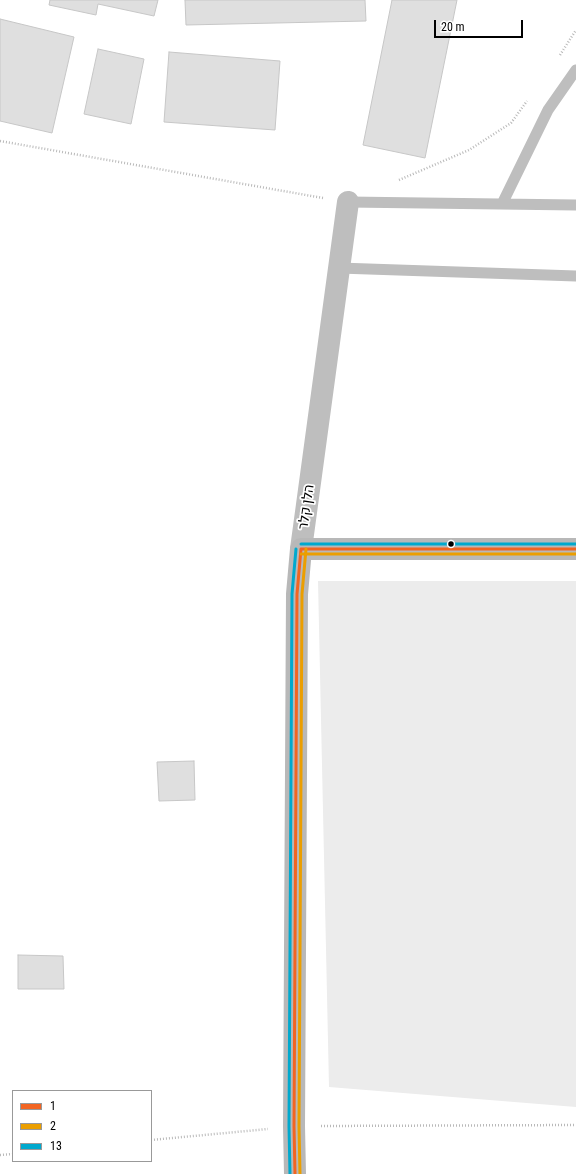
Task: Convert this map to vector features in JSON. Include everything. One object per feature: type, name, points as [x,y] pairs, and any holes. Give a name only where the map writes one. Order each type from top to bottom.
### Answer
[{"type":"street","name":"הלן קלר","points":[[295,1174],[297,594],[301,549],[348,202]]},
{"type":"street","points":[[301,549],[576,549]]},
{"type":"lane","points":[[502,204],[548,110],[576,70]]},
{"type":"lane","points":[[348,202],[576,205]]},
{"type":"lane","points":[[339,268],[576,276]]},
{"type":"path","points":[[558,57],[576,30]]},
{"type":"path","points":[[398,181],[469,150],[511,123],[528,99]]},
{"type":"path","points":[[0,141],[348,202]]},
{"type":"path","points":[[152,1140],[294,1126],[576,1125]]},
{"type":"path","points":[[0,1155],[12,1154]]},
{"type":"shaded area","points":[[318,581],[576,581],[576,1107],[329,1087]]},
{"type":"building","points":[[50,0],[158,0],[154,16],[98,4],[96,15],[49,5]]},
{"type":"building","points":[[185,0],[365,0],[366,21],[186,25]]},
{"type":"building","points":[[392,0],[457,0],[425,158],[363,145]]},
{"type":"building","points":[[0,19],[74,37],[52,133],[0,121]]},
{"type":"building","points":[[98,49],[144,59],[131,124],[84,114]]},
{"type":"building","points":[[169,52],[280,61],[275,130],[164,122]]},
{"type":"building","points":[[194,761],[195,800],[159,801],[157,762]]},
{"type":"building","points":[[18,955],[63,956],[64,989],[18,989]]},
{"type":"transit line","name":"13","points":[[301,544],[576,544]]},
{"type":"transit line","name":"13","points":[[290,1174],[292,594],[296,549]]},
{"type":"transit line","name":"1","points":[[301,549],[576,549]]},
{"type":"transit line","name":"1","points":[[295,1174],[297,594],[301,549]]},
{"type":"transit line","name":"2","points":[[300,1174],[302,594],[306,549]]},
{"type":"transit line","name":"2","points":[[301,554],[576,554]]}]
